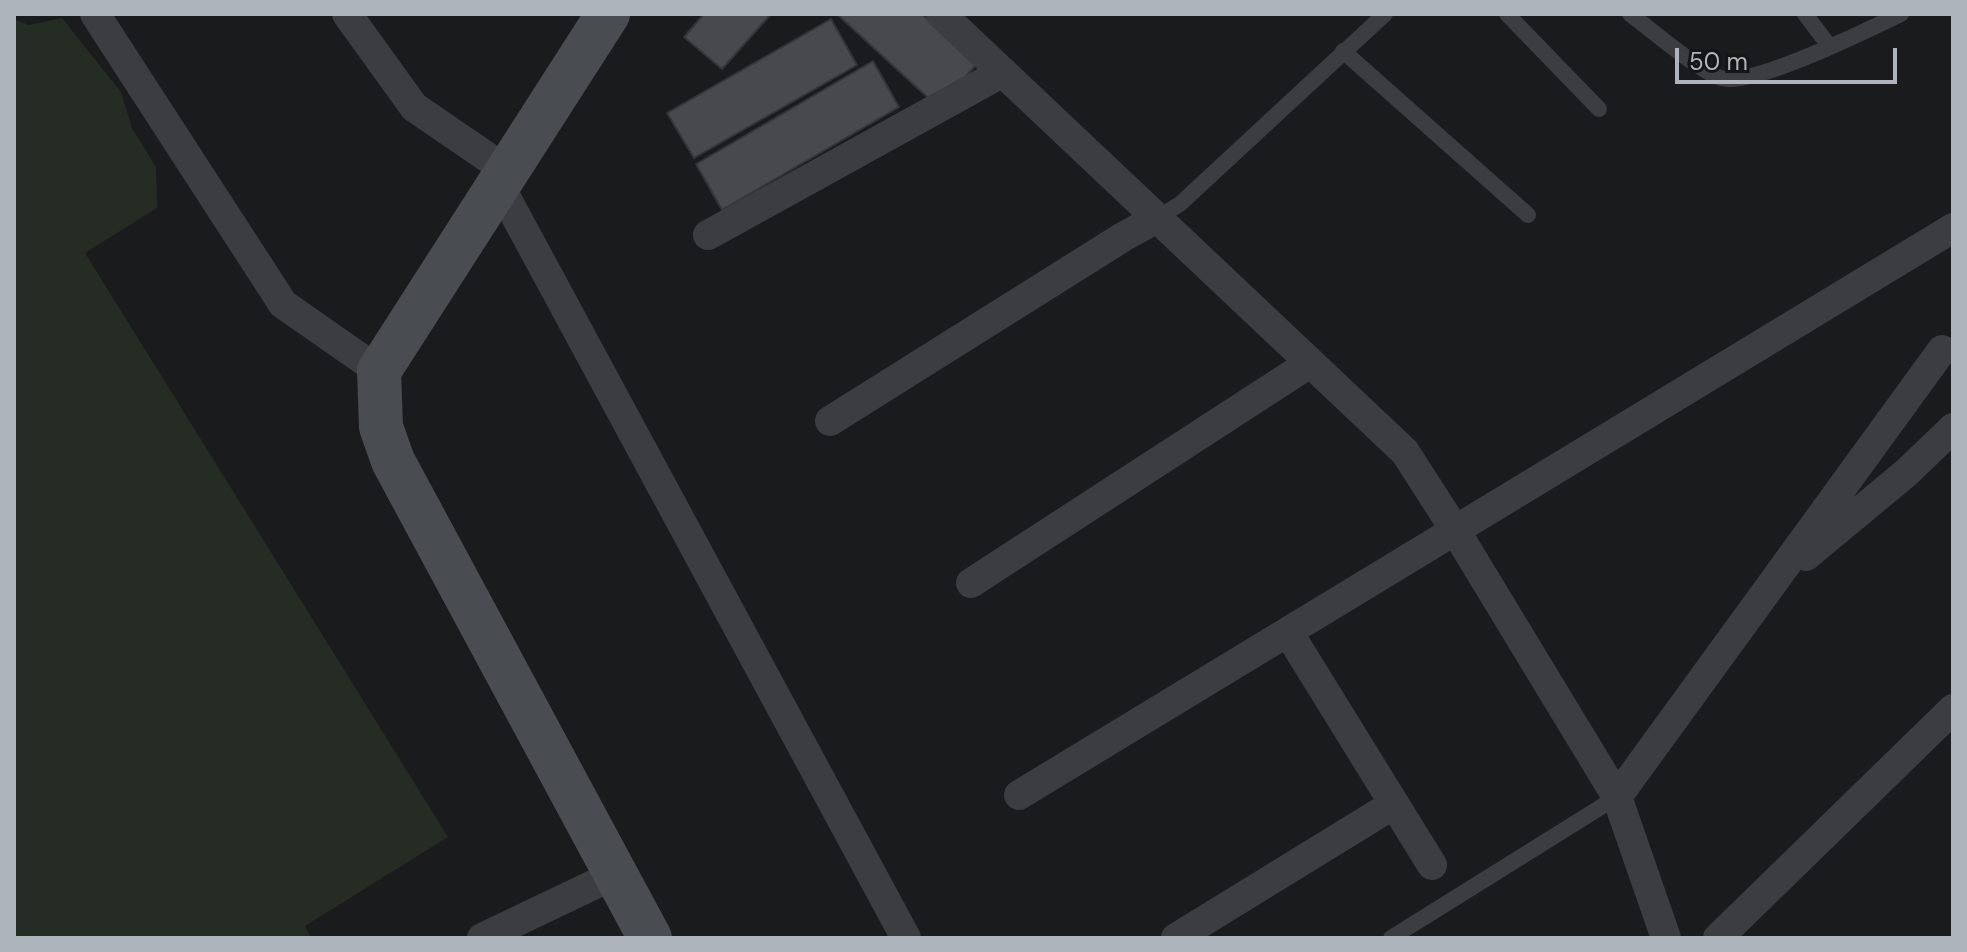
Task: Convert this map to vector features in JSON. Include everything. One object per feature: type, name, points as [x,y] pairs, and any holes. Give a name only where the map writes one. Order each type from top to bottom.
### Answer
[{"type":"street","points":[[95,14],[283,304],[379,371]]},
{"type":"street","points":[[347,14],[414,107],[502,177],[906,938]]},
{"type":"street","points":[[608,14],[379,371],[381,427],[393,461],[650,938]]},
{"type":"street","points":[[941,14],[1405,452],[1617,797],[1666,938]]},
{"type":"street","points":[[708,235],[1003,72]]},
{"type":"street","points":[[830,421],[1157,218]]},
{"type":"street","points":[[1019,795],[1953,228]]},
{"type":"street","points":[[1617,797],[1942,350]]},
{"type":"street","points":[[971,583],[1310,363]]},
{"type":"street","points":[[1771,586],[1906,473],[1953,428]]},
{"type":"street","points":[[1288,632],[1432,865]]},
{"type":"street","points":[[1718,938],[1953,709]]},
{"type":"street","points":[[1176,938],[1394,804]]},
{"type":"street","points":[[482,938],[616,874]]},
{"type":"lane","points":[[1157,218],[1180,204],[1385,14]]},
{"type":"lane","points":[[1507,14],[1599,109]]},
{"type":"lane","points":[[1630,14],[1701,67],[1723,79],[1746,78],[1830,47],[1901,14]]},
{"type":"lane","points":[[1805,14],[1830,47]]},
{"type":"lane","points":[[1343,51],[1528,215]]},
{"type":"lane","points":[[1391,938],[1617,797]]},
{"type":"shaded area","points":[[62,18],[121,92],[132,128],[156,167],[157,208],[85,253],[448,837],[305,926],[311,938],[14,938],[14,19],[29,25]]},
{"type":"building","points":[[704,14],[771,14],[722,69],[684,37]]},
{"type":"building","points":[[840,14],[922,14],[977,64],[938,107]]},
{"type":"building","points":[[831,19],[857,65],[694,158],[667,113]]},
{"type":"building","points":[[873,61],[899,107],[722,210],[696,164]]}]
